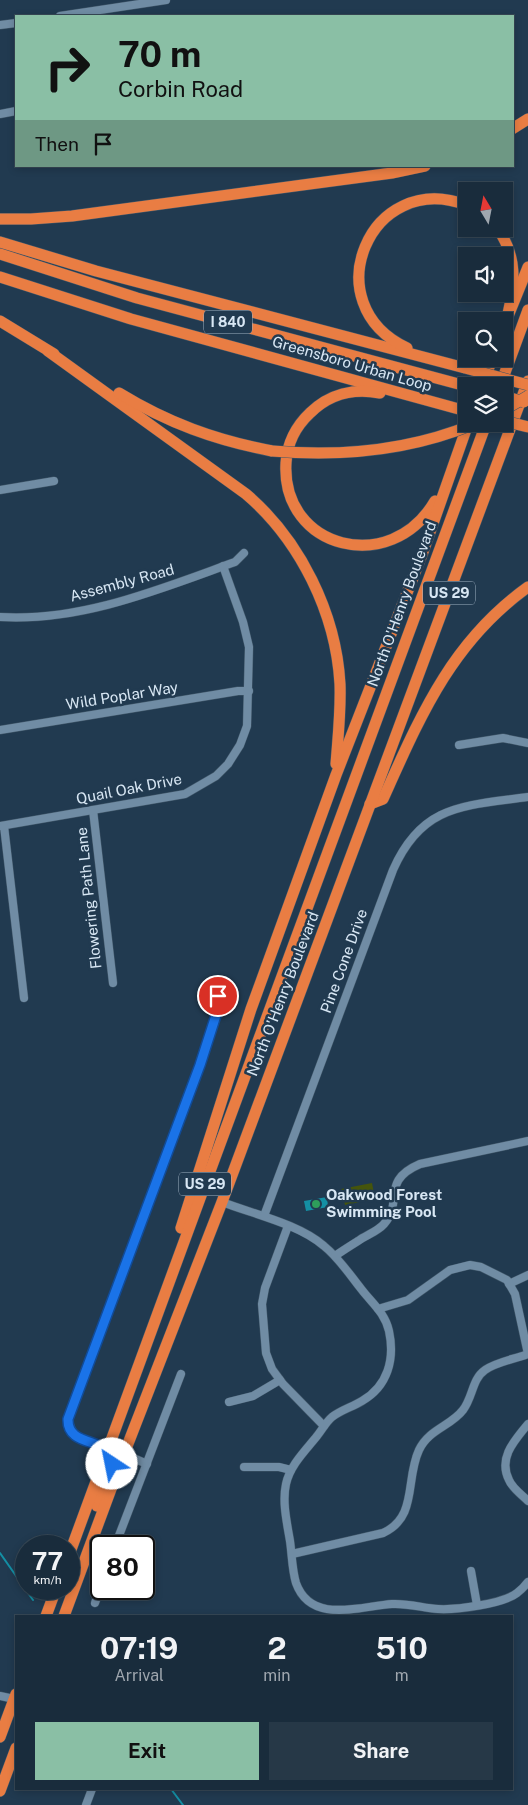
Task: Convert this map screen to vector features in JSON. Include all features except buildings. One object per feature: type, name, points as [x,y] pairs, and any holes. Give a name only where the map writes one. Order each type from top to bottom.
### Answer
[{"type":"highway","points":[[514,128],[528,119]]},
{"type":"highway","points":[[0,219],[72,216],[392,173],[420,167]]},
{"type":"highway","points":[[427,358],[392,340],[372,320],[363,302],[358,282],[361,255],[375,228],[403,206],[418,201],[434,199],[458,202]]},
{"type":"highway","points":[[503,238],[510,250],[514,268],[514,288],[508,312]]},
{"type":"highway","points":[[0,242],[96,271],[528,385]]},
{"type":"highway","name":"Greensboro Urban Loop","points":[[0,254],[137,298],[458,384]]},
{"type":"highway","points":[[509,312],[528,267]]},
{"type":"highway","name":"Greensboro Urban Loop","points":[[0,277],[122,316],[458,409]]},
{"type":"highway","points":[[503,377],[528,310]]},
{"type":"highway","points":[[0,321],[139,406],[168,420],[218,439],[272,450],[330,454],[368,452],[418,442],[458,429]]},
{"type":"highway","points":[[48,351],[246,494],[269,516],[299,556],[322,605],[334,645],[340,684],[340,730],[336,775]]},
{"type":"highway","name":"North O'Henry Boulevard","points":[[64,1615],[124,1454],[222,1202],[528,381]]},
{"type":"highway","points":[[411,396],[394,396],[356,391],[336,396],[319,405],[303,419],[288,448],[286,468],[290,495],[307,521],[323,535],[353,545],[373,545],[383,544],[398,538],[420,522],[447,480]]},
{"type":"highway","points":[[513,405],[528,396]]},
{"type":"highway","points":[[513,399],[528,403]]},
{"type":"highway","points":[[513,423],[528,427]]},
{"type":"highway","points":[[156,1316],[176,1241],[251,1008],[336,775],[423,552],[465,432]]},
{"type":"highway","name":"North O'Henry Boulevard","points":[[76,1535],[298,928],[483,432]]},
{"type":"highway","points":[[370,804],[383,799],[418,720],[461,652],[490,620],[528,587]]},
{"type":"highway","points":[[81,1568],[98,1503],[112,1464],[112,1456],[108,1450]]},
{"type":"highway","points":[[46,1615],[52,1600]]},
{"type":"highway","points":[[0,1737],[15,1697]]},
{"type":"highway","points":[[0,1791],[15,1751]]},
{"type":"street","points":[[67,15],[166,0]]},
{"type":"street","points":[[0,25],[15,23]]},
{"type":"street","points":[[0,114],[15,111]]},
{"type":"street","points":[[0,490],[54,481]]},
{"type":"street","name":"Assembly Road","points":[[0,617],[47,615],[93,608],[149,592],[223,566],[239,560],[244,553]]},
{"type":"street","name":"Quail Oak Drive","points":[[2,826],[185,794],[216,776],[228,764],[240,745],[247,726],[249,647],[243,622],[223,566]]},
{"type":"street","name":"Wild Poplar Way","points":[[0,730],[238,691],[249,691]]},
{"type":"street","points":[[459,745],[503,738],[528,743]]},
{"type":"street","name":"Pine Cone Drive","points":[[264,1216],[393,870],[405,846],[420,828],[448,811],[476,804],[528,797]]},
{"type":"street","name":"Flowering Path Lane","points":[[93,810],[113,983]]},
{"type":"street","points":[[2,826],[24,998]]},
{"type":"street","points":[[108,1450],[79,1438],[72,1432],[68,1423],[70,1413],[200,1065],[218,1009],[218,996]]},
{"type":"street","points":[[334,1256],[384,1225],[392,1210],[396,1185],[402,1175],[410,1168],[420,1164],[528,1141]]},
{"type":"street","points":[[222,1202],[264,1216],[316,1239],[334,1256],[383,1315],[390,1340],[391,1357],[387,1375],[379,1387],[369,1397],[330,1418],[291,1470],[286,1484],[285,1495],[296,1584],[302,1594],[319,1608],[326,1610],[339,1611],[392,1604],[442,1609],[477,1605],[511,1597],[528,1582]]},
{"type":"street","points":[[288,1226],[265,1288],[262,1304],[266,1353],[272,1369],[280,1380],[324,1426]]},
{"type":"street","points":[[292,1554],[383,1534],[393,1529],[404,1516],[415,1461],[424,1442],[433,1432],[463,1410],[469,1400],[476,1379],[484,1370],[528,1354],[523,1337],[517,1299],[507,1280],[486,1269],[465,1266],[450,1270],[408,1300],[378,1309]]},
{"type":"street","points":[[509,1284],[528,1275]]},
{"type":"street","points":[[120,1535],[181,1374]]},
{"type":"street","points":[[229,1402],[253,1396],[280,1380]]},
{"type":"street","points":[[528,1424],[511,1445],[505,1459],[505,1468],[509,1482],[528,1501]]},
{"type":"street","points":[[124,1454],[147,1464]]},
{"type":"street","points":[[244,1467],[279,1467],[291,1470]]},
{"type":"street","points":[[471,1571],[477,1605]]},
{"type":"street","points":[[0,1696],[15,1697]]},
{"type":"street","points":[[86,1805],[92,1790]]},
{"type":"green space","points":[[372,1183],[375,1199],[345,1205],[341,1189]]},
{"type":"water","name":"Oakwood Forest Swimming Pool","points":[[327,1197],[328,1207],[306,1211],[304,1201]]},
{"type":"waterway","points":[[0,1553],[15,1574]]},
{"type":"waterway","points":[[172,1790],[183,1805]]},
{"type":"place","name":"Oakwood Forest Swimming Pool","points":[[316,1204]]},
{"type":"route","points":[[112,1464],[111,1453],[75,1435],[69,1428],[68,1419],[210,1037],[218,1009],[218,996]]}]
